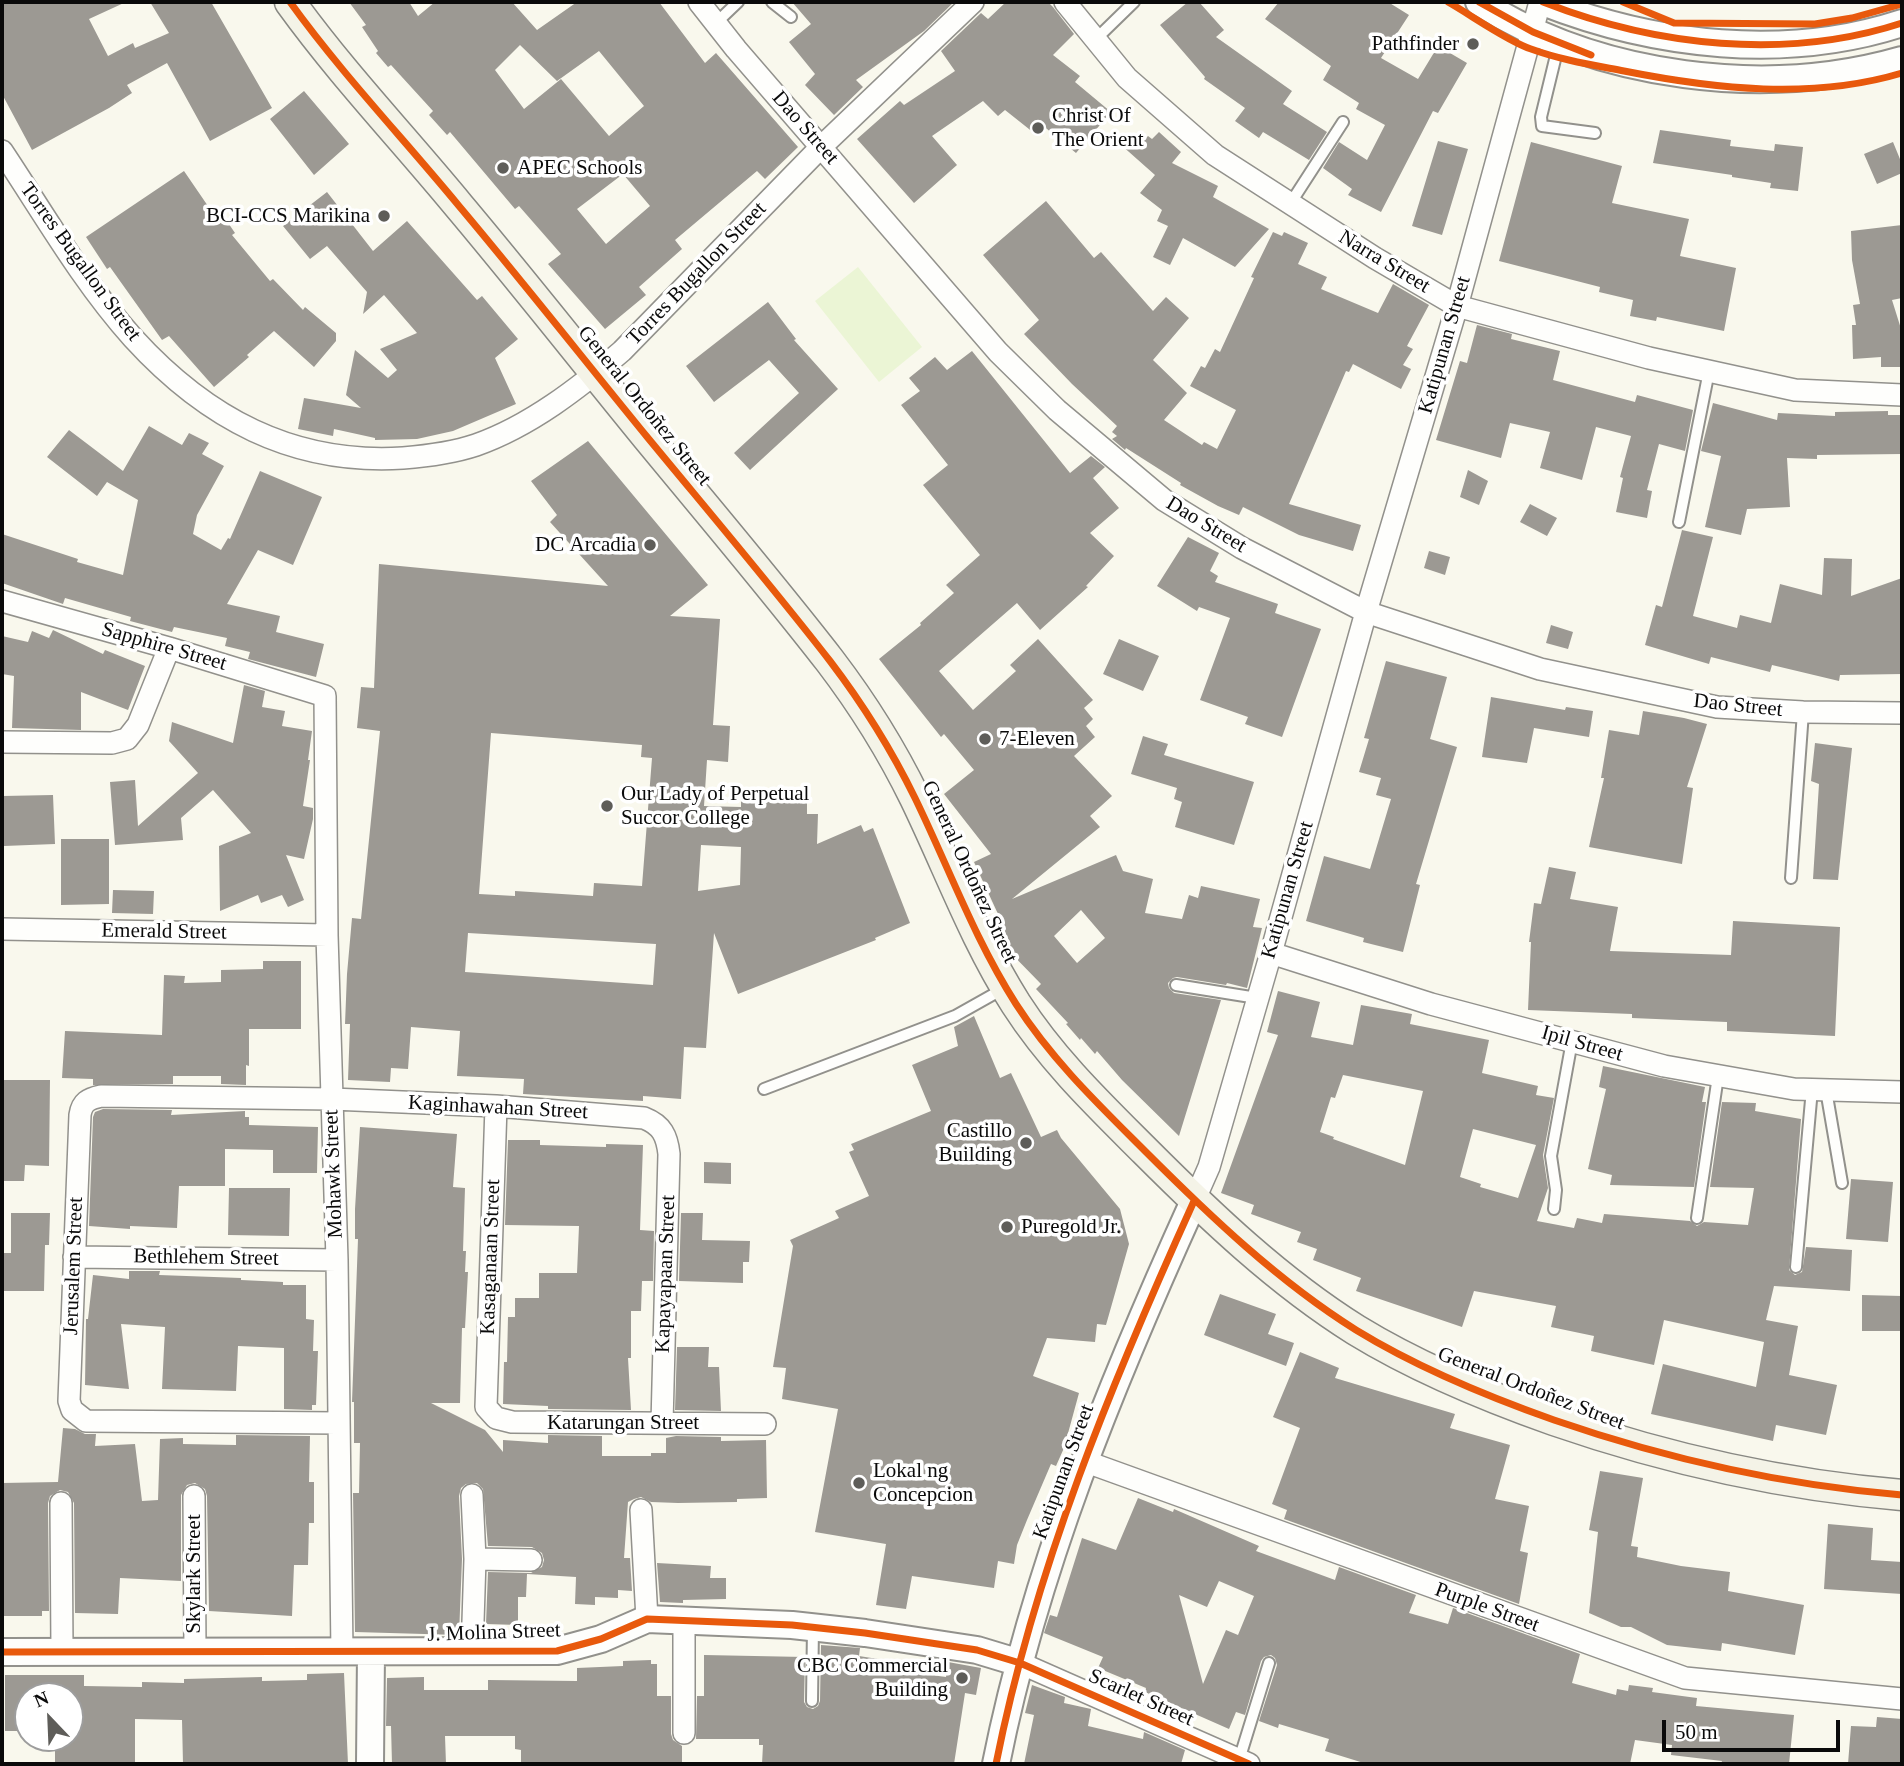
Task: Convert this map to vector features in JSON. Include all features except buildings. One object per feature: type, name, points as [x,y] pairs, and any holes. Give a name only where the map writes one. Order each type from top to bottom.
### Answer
[{"type":"main road","name":"General Ordoñez Street","points":[[290,2],[321,46],[466,214],[816,644],[851,691],[904,777],[974,932],[1032,1028],[1083,1088],[1194,1201],[1331,1314],[1397,1354],[1457,1382],[1547,1417],[1658,1453],[1773,1479],[1859,1492],[1902,1495]]},
{"type":"street","name":"Dao Street","points":[[699,2],[998,352],[1093,442],[1164,500],[1242,548],[1366,612],[1540,669],[1717,707],[1803,712],[1902,713]]},
{"type":"street","name":"Torres Bugallon Street","points":[[2,151],[80,268],[131,335],[146,352],[212,409],[289,446],[327,455],[366,459],[441,454],[494,438],[551,405],[595,374],[622,351],[821,147],[973,2]]},
{"type":"street","name":"Narra Street","points":[[1065,2],[1127,78],[1214,155],[1375,258],[1457,306],[1649,358],[1794,390],[1902,395]]},
{"type":"street","points":[[1479,2],[1533,32],[1592,55],[1711,77],[1779,80],[1839,75],[1902,60]]},
{"type":"street","points":[[1542,2],[1578,15],[1646,33],[1721,43],[1819,42],[1902,23]]},
{"type":"street","name":"Katipunan Street","points":[[996,1764],[1038,1600],[1084,1461],[1141,1320],[1209,1167],[1542,2]]},
{"type":"street","name":"Sapphire Street","points":[[2,601],[325,696]]},
{"type":"street","points":[[2,742],[112,743],[127,739],[138,725],[169,648]]},
{"type":"street","name":"Mohawk Street","points":[[325,696],[327,935],[337,1260],[342,1652]]},
{"type":"street","name":"Emerald Street","points":[[2,929],[327,935]]},
{"type":"street","name":"Ipil Street","points":[[1271,953],[1431,1004],[1664,1066],[1794,1089],[1902,1092]]},
{"type":"street","name":"Jerusalem Street","points":[[332,1099],[101,1096],[87,1100],[81,1107],[80,1115],[69,1401],[72,1410],[86,1422],[338,1423]]},
{"type":"street","name":"Kaginhawahan Street","points":[[332,1099],[496,1106],[644,1118],[661,1127]]},
{"type":"street","name":"Kasaganaan Street","points":[[486,1407],[496,1106]]},
{"type":"street","name":"Kapayapaan Street","points":[[661,1127],[669,1154],[662,1423]]},
{"type":"street","name":"Bethlehem Street","points":[[74,1257],[337,1260]]},
{"type":"street","name":"Katarungan Street","points":[[486,1407],[496,1418],[512,1422],[765,1424]]},
{"type":"street","name":"Purple Street","points":[[1084,1461],[1685,1678],[1902,1699]]},
{"type":"street","points":[[472,1495],[475,1559],[472,1653]]},
{"type":"street","name":"Skylark Street","points":[[194,1496],[195,1652]]},
{"type":"street","points":[[61,1503],[62,1651]]},
{"type":"street","points":[[641,1510],[647,1619]]},
{"type":"street","points":[[475,1559],[531,1560]]},
{"type":"street","name":"J. Molina Street","points":[[2,1652],[557,1651],[601,1639],[647,1619],[813,1627],[865,1633],[977,1650],[1020,1663]]},
{"type":"street","points":[[684,1620],[684,1733]]},
{"type":"street","points":[[370,1653],[370,1764]]},
{"type":"street","name":"Scarlet Street","points":[[1020,1663],[1244,1762]]},
{"type":"lane","points":[[716,23],[738,2]]},
{"type":"lane","points":[[772,2],[791,17]]},
{"type":"lane","points":[[1096,39],[1134,2]]},
{"type":"lane","points":[[1559,43],[1541,117],[1542,126],[1595,133]]},
{"type":"lane","points":[[1290,204],[1343,122]]},
{"type":"lane","points":[[1679,522],[1709,371]]},
{"type":"lane","points":[[1791,878],[1803,712]]},
{"type":"lane","points":[[1176,985],[1257,998]]},
{"type":"lane","points":[[764,1089],[955,1016],[1006,987]]},
{"type":"lane","points":[[1554,1209],[1556,1190],[1551,1156],[1572,1041]]},
{"type":"lane","points":[[1697,1218],[1718,1076]]},
{"type":"lane","points":[[1819,1090],[1842,1183]]},
{"type":"lane","points":[[1796,1267],[1819,1090]]},
{"type":"lane","points":[[812,1701],[813,1627]]},
{"type":"lane","points":[[1244,1762],[1269,1663]]},
{"type":"green space","points":[[858,267],[922,347],[879,382],[815,301]]},
{"type":"cycle path","points":[[290,2],[352,80],[507,263],[842,677],[906,780],[975,928],[1001,979],[1030,1025],[1110,1116],[1220,1223],[1272,1269],[1356,1330],[1428,1369],[1503,1401],[1597,1434],[1682,1458],[1813,1485],[1902,1495]]},
{"type":"cycle path","points":[[1448,2],[1500,34],[1531,49],[1577,62],[1693,83],[1798,89],[1833,87],[1902,73]]},
{"type":"cycle path","points":[[1479,2],[1533,32],[1591,55]]},
{"type":"cycle path","points":[[1543,2],[1630,29],[1721,43],[1767,45],[1813,42],[1858,35],[1902,23]]},
{"type":"cycle path","points":[[1623,2],[1674,23],[1815,24],[1852,18],[1902,4]]},
{"type":"cycle path","points":[[996,1764],[1012,1691],[1054,1547],[1106,1407],[1194,1201]]},
{"type":"cycle path","points":[[2,1652],[557,1651],[601,1639],[647,1619],[792,1625],[977,1650],[1020,1663],[1249,1764]]},
{"type":"place","name":"Pathfinder","points":[[1473,44]]},
{"type":"place","name":"Christ Of The Orient","points":[[1038,128]]},
{"type":"place","name":"APEC Schools","points":[[503,168]]},
{"type":"place","name":"BCI-CCS Marikina","points":[[384,216]]},
{"type":"place","name":"DC Arcadia","points":[[650,545]]},
{"type":"place","name":"7-Eleven","points":[[985,739]]},
{"type":"place","name":"Our Lady of Perpetual Succor College","points":[[607,806]]},
{"type":"place","name":"Castillo Building","points":[[1026,1143]]},
{"type":"place","name":"Puregold Jr.","points":[[1007,1227]]},
{"type":"place","name":"Lokal ng Concepcion","points":[[859,1483]]},
{"type":"place","name":"CBC Commercial Building","points":[[962,1678]]}]
